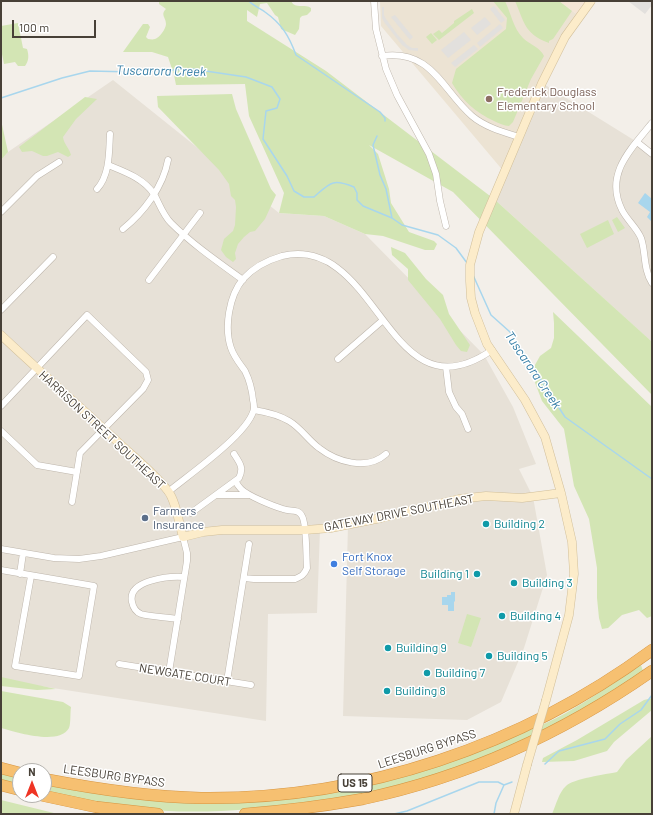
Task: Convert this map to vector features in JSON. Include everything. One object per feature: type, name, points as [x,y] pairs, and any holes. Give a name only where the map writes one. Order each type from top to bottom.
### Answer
[{"type":"highway","name":"LEESBURG BYPASS","points":[[52,781],[102,790],[172,797],[202,798],[263,796],[336,787],[405,771],[492,741],[553,713],[610,679],[652,650]]},
{"type":"highway","name":"US 15","points":[[245,814],[294,810],[362,799],[404,789],[458,772],[541,738],[588,712],[649,674]]},
{"type":"highway","points":[[1,768],[12,771]]},
{"type":"highway","points":[[1,787],[12,789]]},
{"type":"highway","points":[[52,798],[96,807],[158,814]]},
{"type":"main road","points":[[514,814],[568,621],[573,593],[574,574],[572,542],[561,493],[545,438],[525,400],[487,344],[480,327],[471,298],[470,265],[480,232],[555,54],[565,37],[591,1]]},
{"type":"main road","name":"HARRISON STREET SOUTHEAST","points":[[1,335],[104,429],[168,492],[176,511],[183,537]]},
{"type":"main road","name":"GATEWAY DRIVE SOUTHEAST","points":[[183,537],[202,532],[222,530],[305,530],[348,525],[459,499],[486,496],[522,498],[561,493]]},
{"type":"street","points":[[374,1],[376,29],[390,82],[430,154],[436,174],[446,226]]},
{"type":"street","points":[[382,56],[401,56],[430,68],[473,117],[503,132],[519,137]]},
{"type":"street","points":[[652,123],[621,165],[616,185],[619,203],[640,235],[644,247],[646,266],[652,282]]},
{"type":"street","points":[[98,188],[101,185],[108,165],[110,134]]},
{"type":"street","points":[[637,142],[652,154]]},
{"type":"street","points":[[123,229],[142,212],[154,194],[163,178],[168,160]]},
{"type":"street","points":[[1,212],[37,176],[59,162]]},
{"type":"street","points":[[108,165],[135,177],[147,185],[154,194],[169,221],[243,280]]},
{"type":"street","points":[[149,280],[200,213]]},
{"type":"street","points":[[168,492],[240,433],[252,417],[254,410],[250,382],[232,350],[229,336],[229,315],[235,293],[243,280],[256,269],[272,260],[297,255],[318,258],[332,264],[344,273],[407,349],[434,365],[446,367],[466,364],[476,361],[492,350]]},
{"type":"street","points":[[1,310],[53,257]]},
{"type":"street","points":[[1,406],[87,315],[143,368],[148,377],[147,384],[80,453],[72,502]]},
{"type":"street","points":[[338,359],[383,320]]},
{"type":"street","points":[[446,367],[449,392],[456,407],[462,414],[468,429]]},
{"type":"street","points":[[254,410],[280,416],[290,421],[318,447],[332,457],[340,460],[368,463],[379,460],[386,454]]},
{"type":"street","points":[[1,431],[37,465],[77,472]]},
{"type":"street","points":[[191,513],[236,482],[240,477],[242,467],[234,454]]},
{"type":"street","points":[[236,482],[241,489],[249,495],[284,510],[293,510],[300,513],[304,520],[305,530],[307,568],[304,574],[295,579],[244,578]]},
{"type":"street","points":[[218,495],[249,495]]},
{"type":"street","points":[[169,672],[187,561],[187,553],[183,537]]},
{"type":"street","name":"GATEWAY DRIVE SOUTHEAST","points":[[1,549],[54,558],[89,558],[183,537]]},
{"type":"street","points":[[227,681],[249,544]]},
{"type":"street","points":[[20,574],[23,553]]},
{"type":"street","points":[[1,570],[94,586],[79,676],[15,666],[31,576]]},
{"type":"street","points":[[178,619],[141,614],[132,604],[132,595],[137,587],[144,583],[175,576],[184,577]]},
{"type":"street","name":"NEWGATE COURT","points":[[119,664],[251,685]]},
{"type":"shaded area","name":"Frederick Douglass Elementary School","points":[[380,1],[559,1],[579,16],[571,27],[505,173],[381,26]]},
{"type":"shaded area","points":[[559,1],[591,1],[579,16]]},
{"type":"shaded area","points":[[628,1],[652,1],[652,5],[645,14]]},
{"type":"shaded area","points":[[494,6],[505,20],[501,23],[490,9]]},
{"type":"shaded area","points":[[382,7],[384,7],[384,15],[386,19],[397,34],[407,45],[412,48],[418,48],[418,51],[409,50],[402,45],[384,22],[382,18]]},
{"type":"shaded area","points":[[395,15],[413,37],[410,40],[391,17]]},
{"type":"shaded area","points":[[485,17],[491,24],[477,35],[471,28]]},
{"type":"shaded area","points":[[500,24],[503,28],[480,47],[477,43]]},
{"type":"shaded area","points":[[464,32],[471,40],[448,58],[441,50]]},
{"type":"shaded area","points":[[474,45],[478,49],[455,67],[451,63]]},
{"type":"shaded area","points":[[113,80],[279,213],[324,216],[365,234],[484,355],[513,407],[536,464],[519,469],[533,497],[547,575],[524,648],[501,702],[467,720],[343,716],[348,525],[320,529],[317,613],[268,614],[266,721],[1,680],[1,160],[8,152]]},
{"type":"shaded area","points":[[542,83],[637,142],[652,154],[652,342],[494,199]]},
{"type":"green space","points":[[159,1],[291,1],[295,5],[311,8],[311,11],[307,15],[300,18],[299,29],[295,35],[281,29],[278,17],[267,3],[260,4],[257,17],[247,10],[247,21],[326,71],[494,199],[650,340],[652,342],[652,395],[453,192],[369,145],[378,154],[389,189],[391,203],[409,232],[434,241],[437,244],[434,250],[425,250],[383,236],[365,234],[324,216],[279,213],[284,193],[249,116],[245,84],[176,85],[168,57],[152,52],[123,52],[143,24],[148,24],[150,27],[146,37],[148,39],[155,39],[162,33],[166,26],[163,13],[166,9],[159,4]]},
{"type":"green space","points":[[493,1],[505,1],[514,25],[520,34],[523,38],[538,48],[544,56],[531,79],[513,122],[509,126],[487,118],[475,110],[460,95],[452,83],[456,69],[506,29],[507,18]]},
{"type":"green space","points":[[515,1],[559,1],[572,11],[549,43],[534,35],[530,31],[523,21]]},
{"type":"green space","points":[[472,9],[474,13],[439,40],[433,34],[439,30],[442,33],[454,23],[454,21]]},
{"type":"green space","points":[[18,23],[23,48],[27,49],[28,53],[28,60],[25,66],[18,66],[15,62],[4,64],[1,49],[1,26]]},
{"type":"green space","points":[[431,33],[437,40],[432,44],[426,37]]},
{"type":"green space","points":[[232,94],[236,109],[271,189],[276,195],[265,219],[255,231],[250,232],[238,244],[235,253],[236,259],[233,262],[226,257],[221,250],[224,239],[233,231],[235,225],[235,200],[231,196],[229,184],[219,170],[158,107],[157,96]]},
{"type":"green space","points":[[85,97],[97,99],[76,119],[63,137],[71,155],[68,157],[58,152],[43,156],[32,151],[22,152],[19,147]]},
{"type":"green space","points":[[1,120],[8,152],[1,160]]},
{"type":"green space","points":[[617,217],[625,228],[618,232],[612,220]]},
{"type":"green space","points":[[608,220],[614,234],[587,248],[580,234]]},
{"type":"green space","points":[[391,247],[405,253],[426,279],[443,295],[449,314],[470,345],[467,352],[461,351],[456,345],[440,319],[408,280],[408,269],[392,255]]},
{"type":"green space","points":[[553,312],[652,407],[652,616],[647,618],[639,610],[622,615],[608,628],[602,629],[599,618],[597,598],[597,568],[589,519],[574,486],[564,429],[542,401],[531,372],[540,356],[551,348],[554,338]]},
{"type":"green space","points":[[467,614],[481,618],[471,647],[458,643]]},
{"type":"green space","points":[[641,665],[643,671],[584,709],[548,729],[471,762],[432,776],[381,791],[281,806],[197,812],[134,808],[52,794],[52,785],[74,789],[281,798],[510,738],[566,713]]},
{"type":"green space","points":[[1,677],[56,689],[37,690],[1,686]]},
{"type":"green space","points":[[1,691],[63,702],[71,707],[69,728],[64,733],[47,737],[26,735],[1,728]]},
{"type":"green space","points":[[652,698],[652,710],[614,742],[607,751],[574,761],[542,762],[543,758],[577,740],[644,700]]},
{"type":"green space","points":[[652,736],[652,814],[552,814],[560,795],[566,786],[582,779],[617,772],[626,760]]},
{"type":"green space","points":[[1,772],[12,775],[12,784],[1,782]]},
{"type":"green space","points":[[1,800],[58,814],[1,814]]},
{"type":"water","points":[[645,193],[652,199],[651,221],[647,217],[650,212],[638,203]]},
{"type":"water","points":[[451,592],[455,592],[454,611],[448,611],[448,605],[442,605],[442,597],[451,595]]},
{"type":"waterway","points":[[249,1],[276,21],[288,36],[296,55],[380,112],[385,118],[385,121]]},
{"type":"waterway","name":"Tuscarora Creek","points":[[1,98],[62,78],[90,71],[134,72],[192,69],[246,77],[272,87],[280,99],[277,108],[266,111],[263,139],[287,176],[294,191],[304,197],[314,197],[332,183],[347,184],[354,187],[357,193],[357,200],[363,206],[392,218],[402,225],[438,235],[456,248],[467,263]]},
{"type":"waterway","points":[[377,136],[373,145],[380,175],[386,189],[392,218]]},
{"type":"waterway","name":"Tuscarora Creek","points":[[473,275],[491,315],[510,332],[565,417],[652,479]]},
{"type":"waterway","name":"Tuscarora Creek","points":[[652,614],[652,629]]},
{"type":"waterway","points":[[545,764],[559,751],[605,739],[620,724],[641,710],[652,695]]},
{"type":"waterway","points":[[394,814],[407,811],[479,782],[498,782],[504,785],[512,782]]},
{"type":"waterway","points":[[494,814],[496,803],[504,785]]},
{"type":"place","name":"Frederick Douglass Elementary School","points":[[489,99]]},
{"type":"place","name":"Farmers Insurance","points":[[145,518]]},
{"type":"place","name":"Building 2","points":[[486,524]]},
{"type":"place","name":"Fort Knox Self Storage","points":[[334,564]]},
{"type":"place","name":"Building 1","points":[[477,574]]},
{"type":"place","name":"Building 3","points":[[514,583]]},
{"type":"place","name":"Building 4","points":[[502,616]]},
{"type":"place","name":"Building 9","points":[[388,648]]},
{"type":"place","name":"Building 5","points":[[489,656]]},
{"type":"place","name":"Building 7","points":[[427,673]]},
{"type":"place","name":"Building 8","points":[[387,691]]}]
